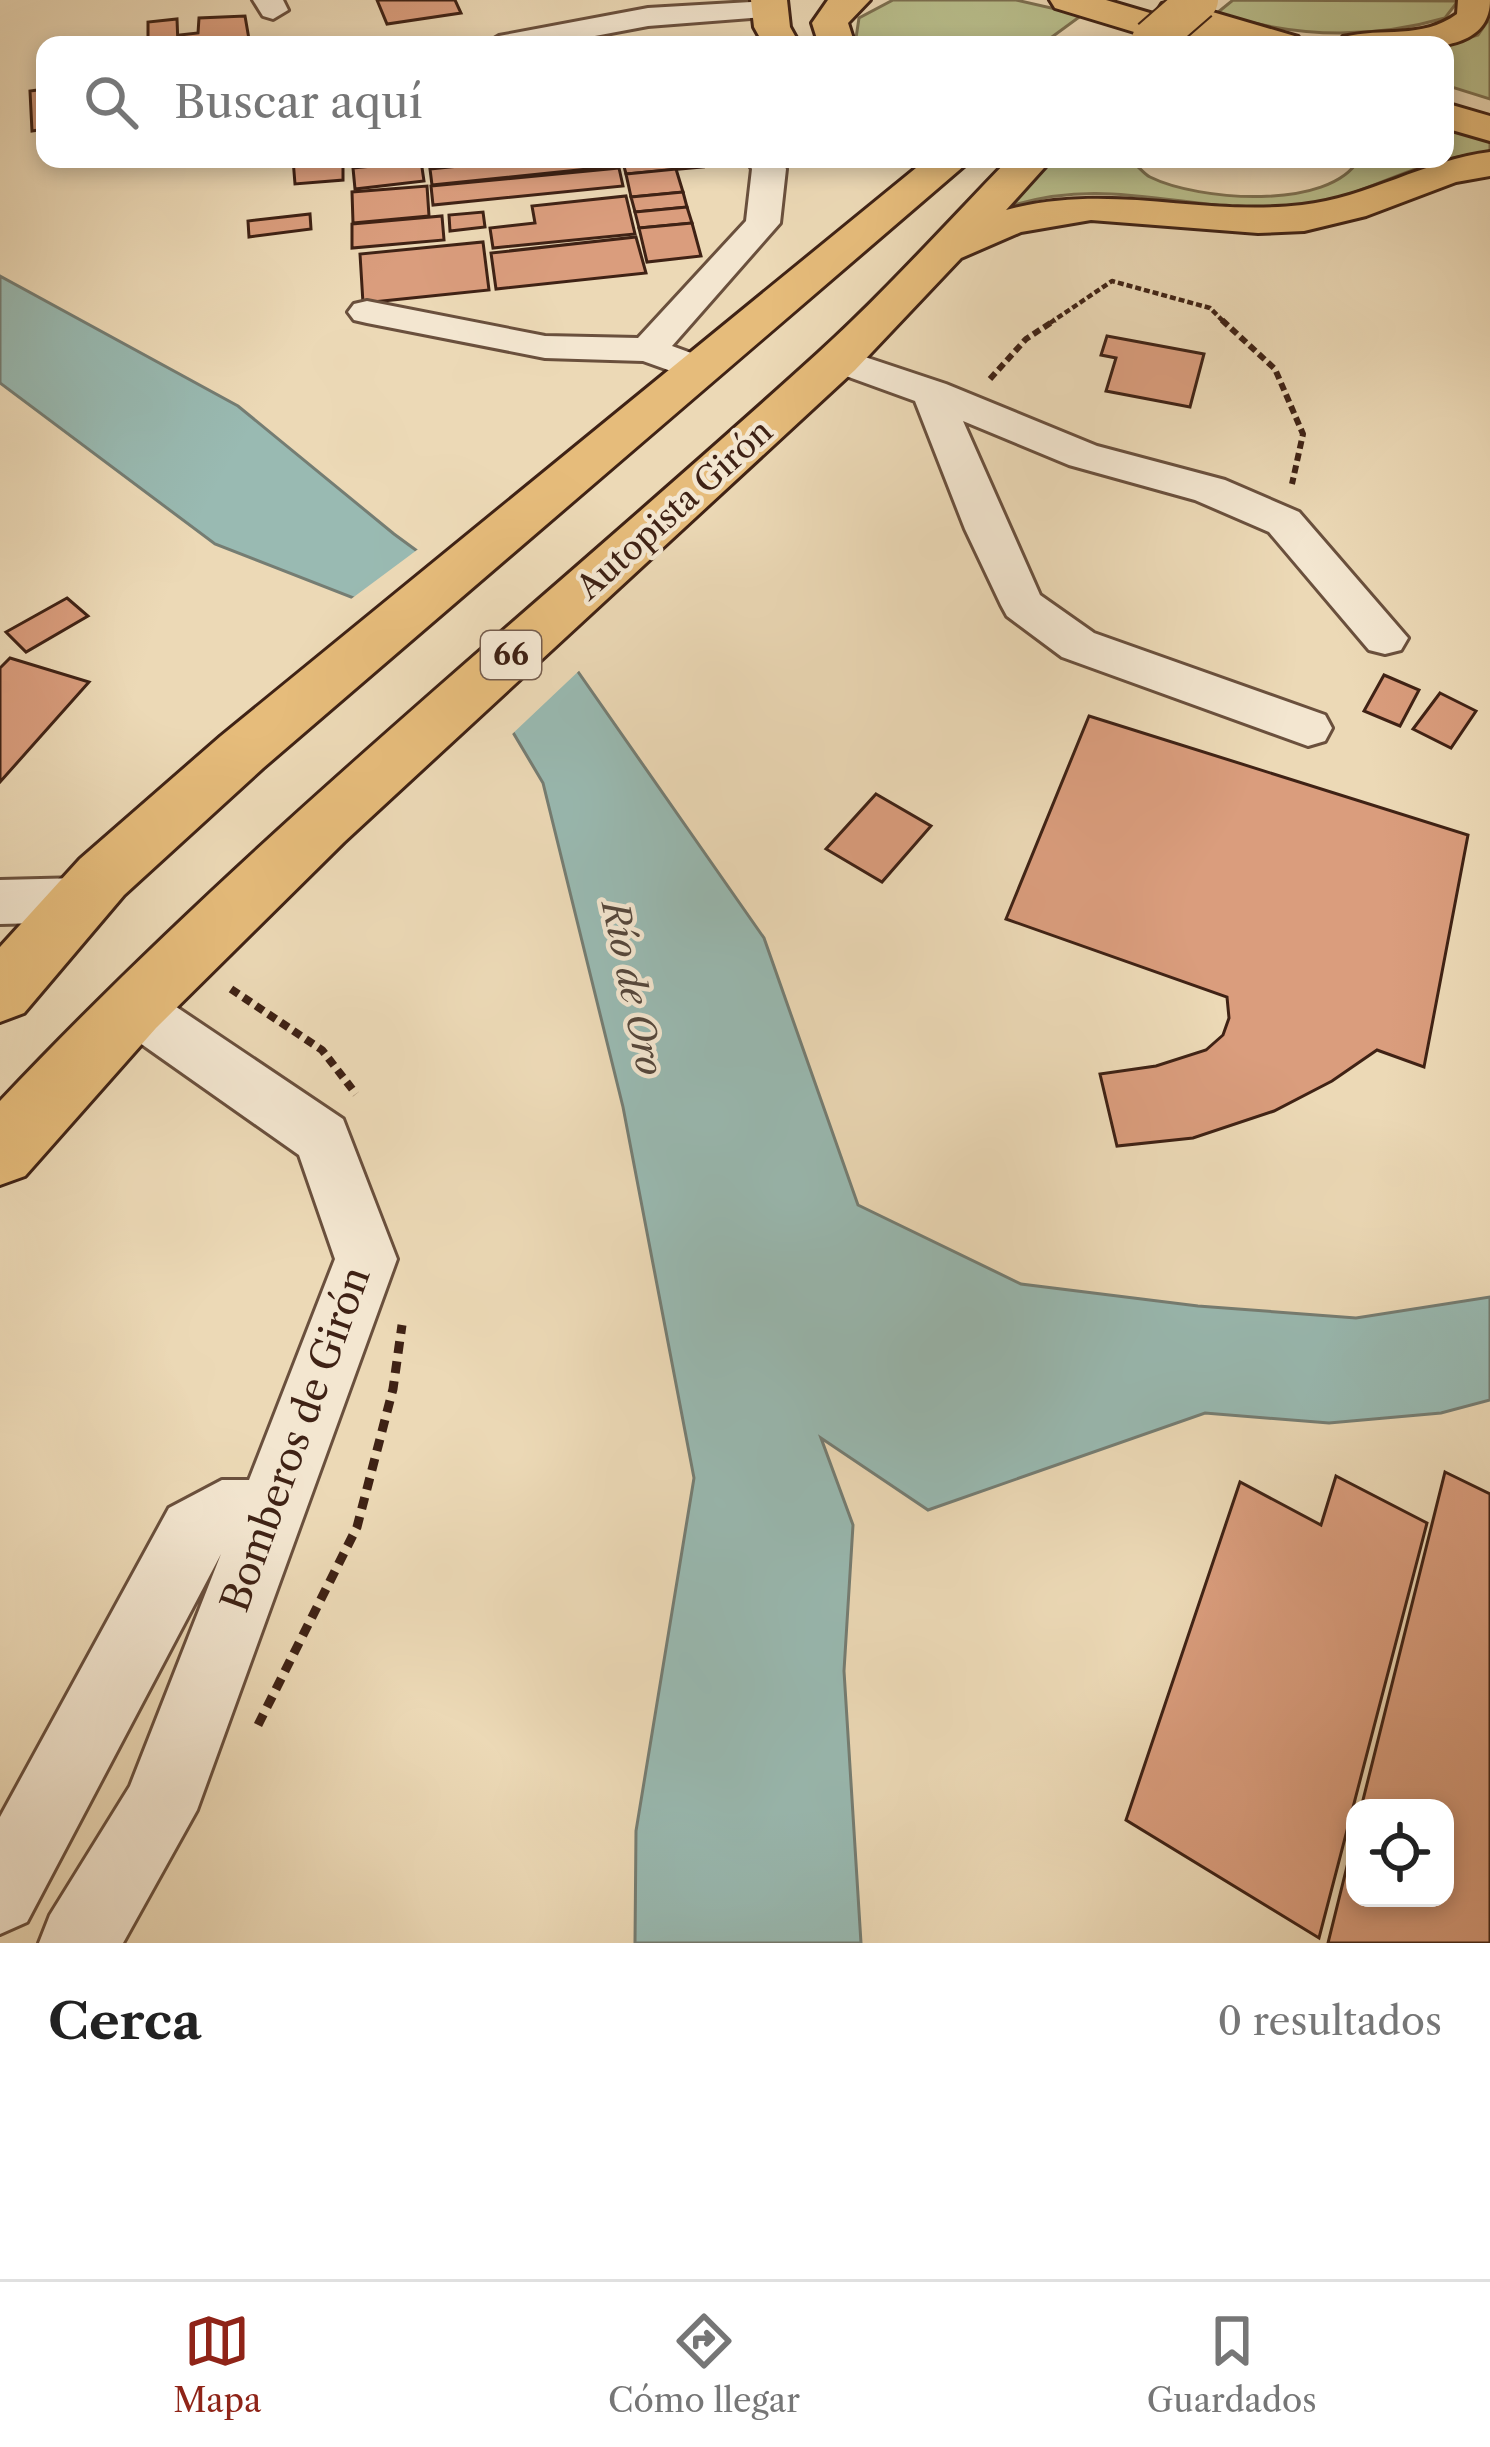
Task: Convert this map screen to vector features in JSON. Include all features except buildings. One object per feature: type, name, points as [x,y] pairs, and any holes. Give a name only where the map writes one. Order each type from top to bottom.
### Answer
[{"type":"highway","points":[[834,36],[830,23],[837,10],[852,0]]},
{"type":"highway","points":[[1068,0],[1183,36]]},
{"type":"highway","points":[[1138,24],[1198,0]]},
{"type":"highway","points":[[1442,36],[1472,23],[1479,9],[1476,0]]},
{"type":"highway","points":[[768,5],[779,36]]},
{"type":"highway","points":[[1138,24],[1229,36]]},
{"type":"highway","points":[[1454,97],[1490,108]]},
{"type":"highway","points":[[1454,118],[1490,129]]},
{"type":"highway","points":[[927,266],[977,235],[1027,214],[1076,206],[1132,206],[1251,219],[1303,218],[1347,209],[1426,176],[1490,164]]},
{"type":"highway","points":[[880,219],[888,168]]},
{"type":"highway","points":[[0,994],[81,900],[242,752],[941,168]]},
{"type":"highway","name":"Autopista Girón","points":[[0,1152],[132,1007],[322,825],[838,359],[1023,168]]},
{"type":"highway","points":[[1182,178],[1227,188],[1270,188],[1320,175]]},
{"type":"street","points":[[547,36],[649,17],[768,5]]},
{"type":"street","points":[[647,350],[763,223],[768,168]]},
{"type":"street","points":[[368,312],[545,347],[647,350],[699,369]]},
{"type":"street","points":[[838,359],[1083,456],[1210,490],[1284,522],[1384,638]]},
{"type":"street","points":[[949,400],[986,529],[1024,605],[1078,645],[1308,728]]},
{"type":"street","points":[[0,902],[81,900]]},
{"type":"street","name":"Bomberos de Girón","points":[[78,1943],[159,1810],[366,1259],[322,1138],[132,1007]]},
{"type":"street","points":[[0,1894],[193,1532],[222,1514],[270,1514]]},
{"type":"path","points":[[949,400],[1026,339],[1112,281],[1210,308],[1275,369],[1304,434],[1284,522]]},
{"type":"green space","points":[[893,0],[1016,0],[1082,15],[1053,36],[856,36],[859,18]]},
{"type":"green space","points":[[1233,0],[1458,1],[1445,18],[1388,30],[1331,33],[1274,27],[1217,13]]},
{"type":"green space","points":[[1484,0],[1490,0],[1490,99],[1454,88],[1454,42],[1478,35],[1489,19]]},
{"type":"green space","points":[[1454,129],[1490,140],[1490,154],[1454,158]]},
{"type":"green space","points":[[1045,168],[1140,168],[1172,185],[1230,196],[1293,194],[1344,176],[1351,168],[1421,168],[1336,199],[1284,208],[1113,194],[1044,198],[1008,207]]},
{"type":"water","name":"Río de Oro","points":[[0,276],[238,406],[394,534],[574,666],[764,938],[858,1205],[1021,1284],[1198,1306],[1356,1318],[1490,1297],[1490,1400],[1441,1413],[1329,1423],[1205,1413],[928,1510],[821,1438],[853,1525],[844,1671],[861,1943],[635,1943],[636,1831],[694,1478],[623,1107],[543,783],[495,702],[382,609],[215,544],[0,383]]},
{"type":"pier","points":[[421,547],[583,667],[509,737],[491,706],[379,614],[347,602]]}]
